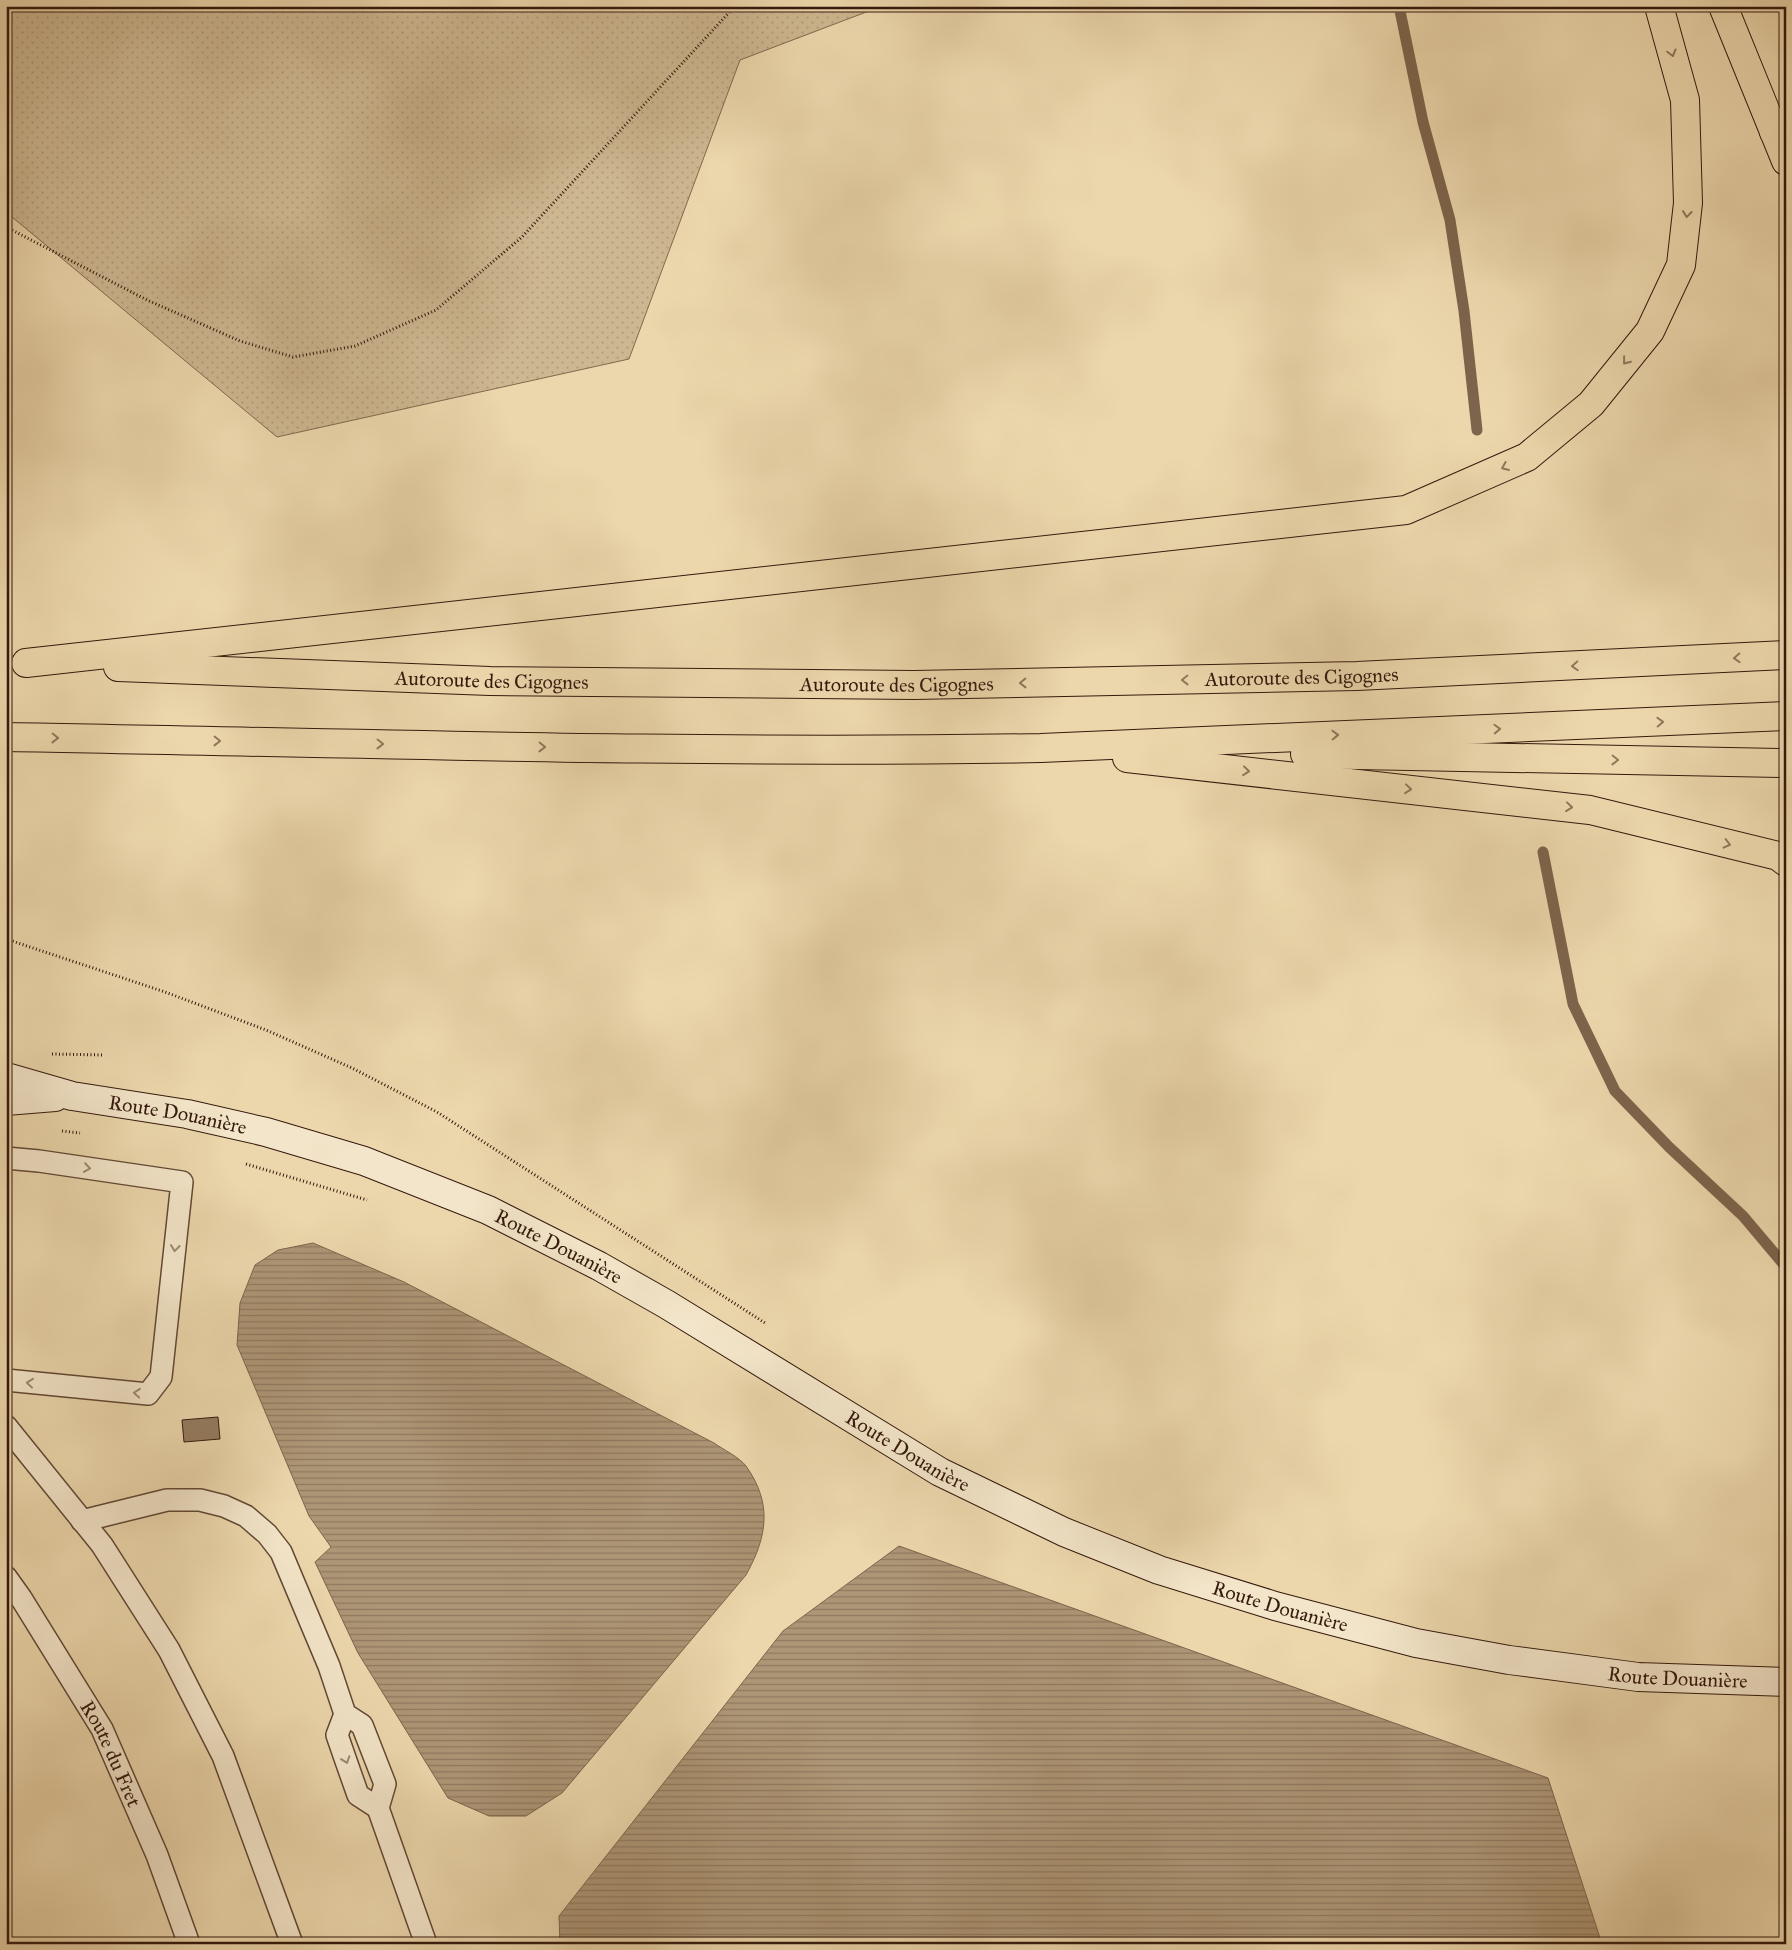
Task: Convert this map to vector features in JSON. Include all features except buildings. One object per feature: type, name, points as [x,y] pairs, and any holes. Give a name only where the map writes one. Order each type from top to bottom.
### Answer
[{"type":"main road","points":[[16,663],[1406,510],[1527,457],[1591,404],[1650,331],[1681,265],[1688,203],[1685,100],[1659,6]]},
{"type":"main road","points":[[1723,6],[1780,129],[1786,160]]},
{"type":"main road","name":"Autoroute des Cigognes","points":[[16,663],[490,681],[914,685],[1357,676],[1786,655]]},
{"type":"main road","points":[[6,737],[553,747],[921,750],[1041,748],[1786,716]]},
{"type":"main road","points":[[1041,748],[1786,763]]},
{"type":"main road","points":[[1041,748],[1590,810],[1778,856],[1786,862]]},
{"type":"main road","name":"Route Douanière","points":[[6,1077],[72,1096],[187,1114],[266,1132],[364,1161],[488,1210],[599,1266],[666,1304],[940,1472],[1064,1532],[1159,1570],[1276,1606],[1406,1641],[1499,1659],[1638,1677],[1786,1682]]},
{"type":"main road","name":"Route Douanière","points":[[6,1101],[72,1096]]},
{"type":"lane","points":[[6,1158],[182,1182],[161,1377],[148,1394],[6,1380]]},
{"type":"lane","points":[[6,1426],[102,1545],[169,1650],[223,1756],[292,1944]]},
{"type":"lane","points":[[82,1521],[167,1500],[200,1500],[224,1506],[246,1516],[267,1534],[281,1552],[329,1666],[345,1714],[362,1725],[385,1784],[378,1808],[426,1944]]},
{"type":"lane","name":"Route du Fret","points":[[6,1577],[22,1598],[102,1729],[157,1855],[189,1944]]},
{"type":"lane","points":[[345,1714],[337,1735],[355,1787],[358,1795],[378,1808]]},
{"type":"path","points":[[6,226],[148,300],[240,341],[293,357],[355,346],[436,310],[522,237],[735,6]]},
{"type":"path","points":[[6,939],[165,992],[266,1030],[352,1068],[437,1112],[770,1327]]},
{"type":"path","points":[[45,1054],[103,1055]]},
{"type":"shaded area","points":[[6,6],[882,6],[740,60],[629,359],[277,437],[6,212]]},
{"type":"shaded area","points":[[313,1243],[404,1282],[714,1443],[743,1463],[755,1480],[763,1507],[764,1520],[759,1547],[746,1575],[562,1793],[526,1816],[489,1816],[448,1798],[358,1653],[315,1562],[331,1547],[309,1516],[237,1345],[240,1303],[255,1265],[278,1250]]},
{"type":"shaded area","points":[[899,1546],[1548,1778],[1602,1944],[560,1944],[559,1916],[783,1631]]},
{"type":"waterway","points":[[1399,6],[1423,122],[1450,220],[1464,311],[1477,430]]},
{"type":"waterway","points":[[1543,852],[1573,1004],[1615,1091],[1669,1147],[1743,1216],[1786,1267]]}]
